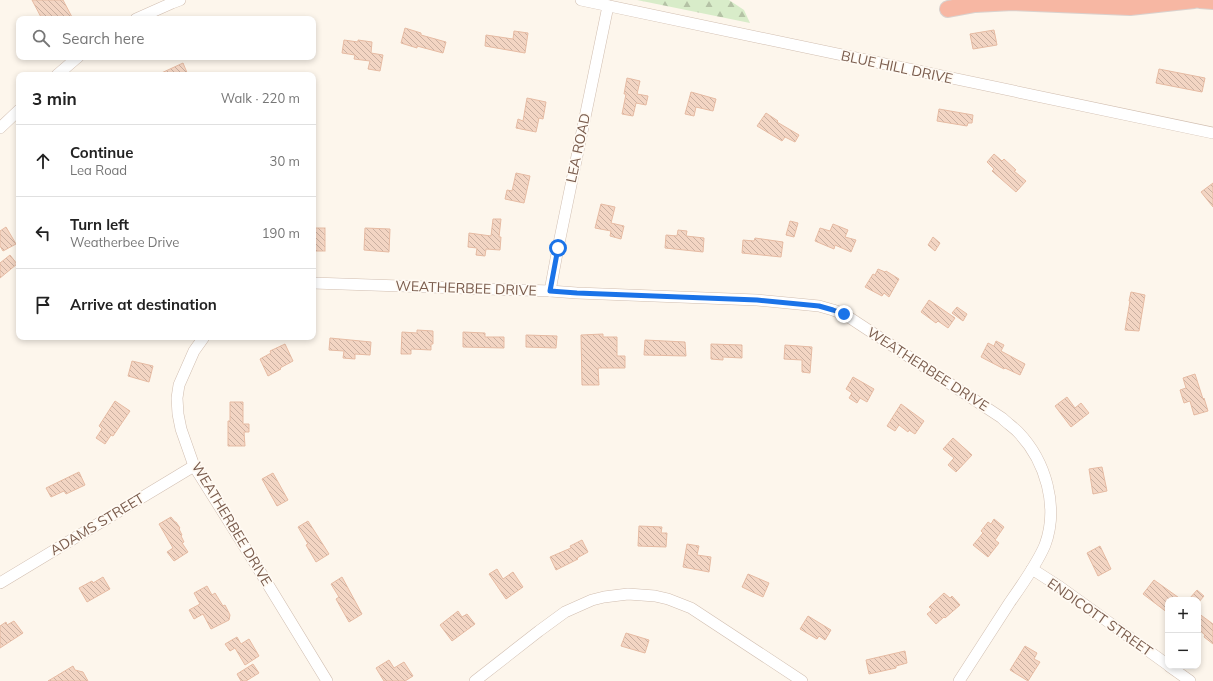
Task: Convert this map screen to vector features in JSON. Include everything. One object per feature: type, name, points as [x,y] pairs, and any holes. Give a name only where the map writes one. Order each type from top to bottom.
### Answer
[{"type":"highway","points":[[948,9],[975,4],[1013,2],[1130,8],[1194,0]]},
{"type":"highway","points":[[1200,0],[1213,1]]},
{"type":"street","points":[[143,16],[180,0]]},
{"type":"street","name":"BLUE HILL DRIVE","points":[[581,0],[1213,133]]},
{"type":"street","name":"LEA ROAD","points":[[550,291],[608,6]]},
{"type":"street","points":[[60,72],[74,60]]},
{"type":"street","points":[[0,128],[16,113]]},
{"type":"street","name":"WEATHERBEE DRIVE","points":[[316,283],[757,300],[819,306],[844,314],[1002,418],[1019,433],[1033,451],[1048,483],[1050,523],[1045,545],[1032,569],[959,681]]},
{"type":"street","name":"WEATHERBEE DRIVE","points":[[202,340],[194,351],[179,385],[178,398],[178,414],[181,429],[194,466],[327,681]]},
{"type":"street","name":"ADAMS STREET","points":[[0,583],[194,466]]},
{"type":"street","name":"ENDICOTT STREET","points":[[1032,569],[1060,587],[1165,663]]},
{"type":"street","points":[[475,681],[565,612],[592,600],[628,594],[655,596],[674,601],[691,608],[802,681]]},
{"type":"street","name":"ENDICOTT STREET","points":[[1173,669],[1190,681]]},
{"type":"green space","points":[[637,0],[729,0],[744,10],[750,23]]},
{"type":"building","points":[[32,0],[63,0],[71,16],[40,16]]},
{"type":"building","points":[[405,28],[421,33],[421,35],[446,42],[443,53],[401,43]]},
{"type":"building","points":[[994,30],[997,45],[973,49],[970,34]]},
{"type":"building","points":[[514,31],[528,33],[525,53],[485,46],[486,35],[513,39]]},
{"type":"building","points":[[344,40],[372,42],[371,53],[383,55],[380,71],[368,69],[370,61],[354,59],[355,55],[342,53]]},
{"type":"building","points":[[183,63],[187,72],[164,72]]},
{"type":"building","points":[[1159,69],[1205,78],[1202,92],[1156,83]]},
{"type":"building","points":[[627,78],[640,81],[637,94],[648,96],[646,105],[636,103],[633,116],[622,114],[626,94],[624,94]]},
{"type":"building","points":[[691,92],[716,99],[713,111],[696,107],[694,116],[685,114]]},
{"type":"building","points":[[527,98],[546,102],[543,119],[539,118],[536,132],[516,128],[518,119],[523,121]]},
{"type":"building","points":[[939,109],[973,115],[972,123],[968,123],[967,126],[937,121]]},
{"type":"building","points":[[766,113],[778,121],[777,122],[799,135],[795,142],[785,137],[782,141],[757,126]]},
{"type":"building","points":[[994,154],[1002,161],[1004,159],[1016,170],[1014,171],[1026,181],[1016,192],[992,171],[994,169],[987,162]]},
{"type":"building","points":[[516,173],[530,176],[524,203],[505,199],[507,190],[512,191]]},
{"type":"building","points":[[1213,183],[1213,207],[1201,192]]},
{"type":"building","points":[[601,204],[615,207],[611,223],[624,226],[621,239],[610,236],[611,231],[595,228]]},
{"type":"building","points":[[493,219],[501,219],[499,237],[501,237],[500,250],[486,249],[485,256],[476,255],[477,248],[468,247],[469,233],[491,236]]},
{"type":"building","points":[[790,221],[798,223],[794,237],[786,235]]},
{"type":"building","points":[[833,224],[848,230],[845,237],[856,240],[851,252],[835,245],[834,249],[815,241],[820,228],[830,231]]},
{"type":"building","points":[[6,227],[16,244],[3,251],[0,246],[0,231]]},
{"type":"building","points":[[316,228],[325,228],[325,251],[316,251]]},
{"type":"building","points":[[365,228],[390,229],[389,252],[364,250]]},
{"type":"building","points":[[678,230],[687,231],[686,236],[704,238],[703,252],[665,248],[666,235],[677,236]]},
{"type":"building","points":[[933,237],[940,243],[935,251],[928,245]]},
{"type":"building","points":[[755,238],[783,242],[781,257],[742,253],[743,240],[754,241]]},
{"type":"building","points":[[10,255],[16,265],[0,278],[0,263]]},
{"type":"building","points":[[878,269],[885,272],[886,271],[899,279],[889,297],[884,293],[882,296],[865,287]]},
{"type":"building","points":[[1131,292],[1145,295],[1139,331],[1125,330]]},
{"type":"building","points":[[929,300],[955,318],[948,328],[938,321],[936,323],[921,312]]},
{"type":"building","points":[[957,307],[967,314],[963,321],[952,313]]},
{"type":"building","points":[[417,330],[433,331],[433,344],[431,344],[431,350],[411,349],[411,354],[401,354],[402,332],[417,333]]},
{"type":"building","points":[[463,332],[485,333],[485,337],[504,337],[504,348],[463,347]]},
{"type":"building","points":[[603,334],[603,337],[617,337],[617,356],[625,356],[625,368],[598,368],[599,385],[582,385],[581,335]]},
{"type":"building","points":[[526,335],[557,336],[556,348],[526,347]]},
{"type":"building","points":[[330,338],[371,342],[370,355],[355,354],[355,359],[343,358],[344,351],[329,350]]},
{"type":"building","points":[[645,340],[685,342],[686,356],[644,355]]},
{"type":"building","points":[[996,341],[1004,345],[1001,351],[1025,364],[1020,375],[1005,368],[1004,369],[981,357],[988,343],[994,346]]},
{"type":"building","points":[[285,344],[293,361],[268,376],[260,359],[271,353],[270,351]]},
{"type":"building","points":[[711,344],[742,345],[742,358],[723,357],[723,360],[711,359]]},
{"type":"building","points":[[785,345],[812,347],[810,373],[802,372],[802,360],[784,359]]},
{"type":"building","points":[[132,361],[153,366],[149,382],[128,376]]},
{"type":"building","points":[[1195,374],[1208,411],[1194,415],[1190,401],[1184,403],[1180,390],[1186,388],[1183,378]]},
{"type":"building","points":[[853,377],[874,389],[867,402],[860,398],[857,403],[849,398],[852,393],[846,389]]},
{"type":"building","points":[[1067,397],[1075,408],[1081,403],[1089,413],[1071,427],[1055,406]]},
{"type":"building","points":[[115,401],[130,411],[113,436],[111,435],[105,444],[96,438],[102,429],[99,426]]},
{"type":"building","points":[[230,402],[243,402],[243,424],[249,424],[249,432],[244,432],[245,446],[228,446]]},
{"type":"building","points":[[901,404],[924,421],[915,434],[909,430],[908,432],[899,425],[895,431],[887,426]]},
{"type":"building","points":[[953,438],[972,455],[956,472],[948,465],[954,458],[943,449]]},
{"type":"building","points":[[1102,467],[1107,491],[1093,494],[1089,469]]},
{"type":"building","points":[[79,472],[85,485],[66,494],[64,491],[51,497],[46,488]]},
{"type":"building","points":[[273,473],[288,500],[277,506],[262,479]]},
{"type":"building","points":[[171,517],[180,528],[181,536],[184,542],[182,543],[188,552],[174,561],[167,552],[173,548],[159,524]]},
{"type":"building","points":[[994,519],[1004,527],[995,540],[999,543],[988,557],[973,545],[983,533],[981,531],[988,522],[991,524]]},
{"type":"building","points":[[308,521],[329,554],[316,562],[298,527]]},
{"type":"building","points":[[639,526],[662,527],[661,533],[667,533],[666,547],[638,546]]},
{"type":"building","points":[[582,540],[588,552],[556,570],[550,557],[571,548],[570,546]]},
{"type":"building","points":[[687,544],[699,546],[697,555],[711,557],[709,572],[683,567]]},
{"type":"building","points":[[1100,546],[1111,569],[1098,576],[1087,553]]},
{"type":"building","points":[[497,569],[503,579],[513,572],[523,587],[506,599],[489,574]]},
{"type":"building","points":[[748,574],[769,583],[763,597],[742,587]]},
{"type":"building","points":[[103,577],[110,589],[87,602],[79,588],[92,581],[93,583]]},
{"type":"building","points":[[342,577],[362,614],[349,622],[336,599],[339,597],[331,584]]},
{"type":"building","points":[[1154,580],[1178,597],[1165,597],[1165,611],[1143,594]]},
{"type":"building","points":[[207,586],[212,595],[215,593],[223,606],[225,605],[230,615],[229,620],[211,629],[203,614],[194,619],[189,610],[200,604],[194,593]]},
{"type":"building","points":[[1197,590],[1204,596],[1201,600],[1201,597],[1191,597]]},
{"type":"building","points":[[944,593],[950,598],[952,596],[960,605],[936,624],[927,614],[932,610],[929,607]]},
{"type":"building","points":[[458,611],[462,617],[467,614],[475,624],[452,641],[440,625]]},
{"type":"building","points":[[1201,615],[1213,624],[1213,644],[1204,637],[1205,635],[1201,632]]},
{"type":"building","points":[[808,616],[831,630],[825,640],[819,636],[817,639],[800,629]]},
{"type":"building","points":[[14,621],[23,633],[0,648],[0,626],[6,622],[7,625]]},
{"type":"building","points":[[626,633],[649,640],[645,653],[621,646]]},
{"type":"building","points":[[237,637],[241,644],[249,639],[259,656],[245,665],[235,648],[230,651],[225,644]]},
{"type":"building","points":[[1025,646],[1037,653],[1034,659],[1040,662],[1028,681],[1010,670]]},
{"type":"building","points":[[905,651],[907,663],[896,666],[896,668],[869,674],[866,660]]},
{"type":"building","points":[[389,660],[394,668],[404,662],[413,676],[405,681],[384,681],[376,668]]},
{"type":"building","points":[[253,664],[259,673],[246,681],[241,681],[237,674]]},
{"type":"building","points":[[73,666],[75,670],[83,672],[88,681],[48,681]]},
{"type":"route","points":[[558,248],[550,291],[757,300],[819,306],[844,314]]}]
